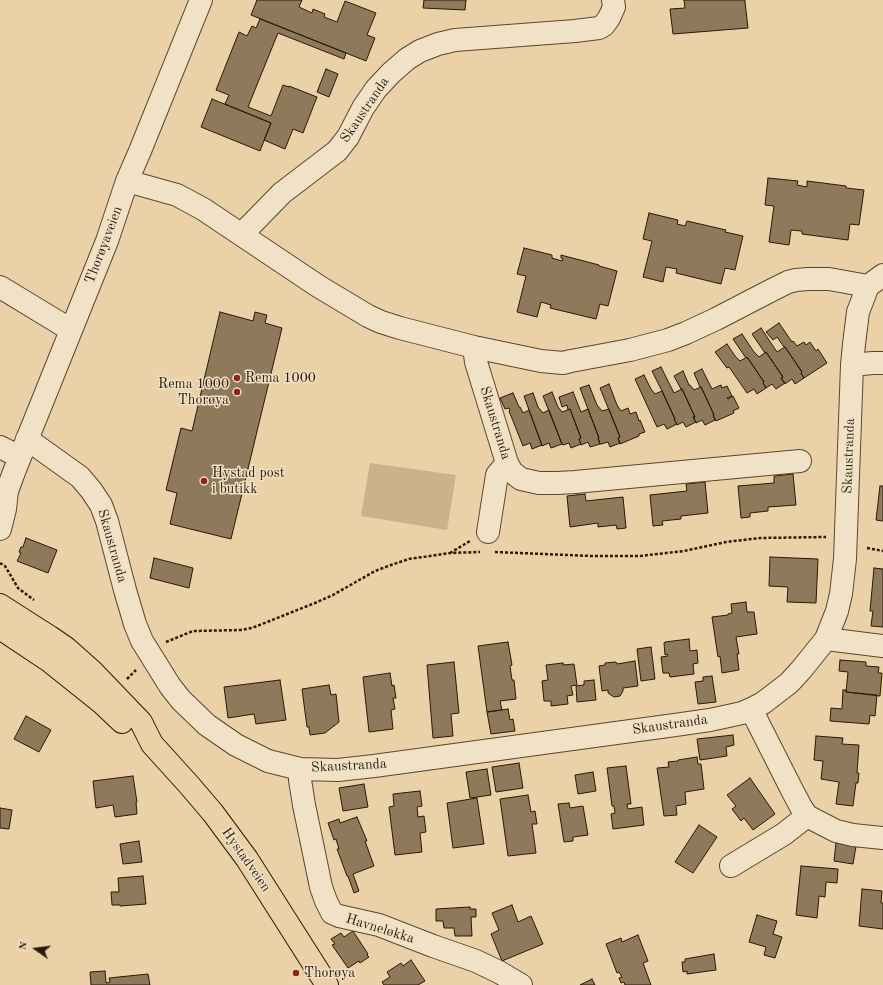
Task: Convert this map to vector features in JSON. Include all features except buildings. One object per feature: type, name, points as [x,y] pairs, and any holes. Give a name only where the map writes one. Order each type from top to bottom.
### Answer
[{"type":"main road","name":"Hystadveien","points":[[0,605],[66,648],[93,672],[141,722],[152,744]]},
{"type":"main road","name":"Hystadveien","points":[[0,628],[48,660],[103,704],[132,731],[152,744],[190,786],[247,859],[326,985]]},
{"type":"street","name":"Thorøyaveien","points":[[0,529],[5,509],[3,495],[201,0]]},
{"type":"street","name":"Skaustranda","points":[[242,234],[282,193],[337,151],[348,137],[363,108],[376,89],[407,59],[420,51],[455,40],[599,28],[604,25],[609,18],[614,7],[613,0]]},
{"type":"street","name":"Skaustranda","points":[[0,447],[23,448],[80,477],[92,490],[101,505],[109,526],[130,608],[142,641],[170,686],[181,700],[207,725],[236,745],[268,761],[300,769],[338,770],[374,766],[710,720],[752,709],[763,703],[789,683],[802,670],[826,639],[837,611],[841,594],[845,559],[847,537],[852,365],[858,312],[875,281],[808,278],[796,280],[788,282],[716,319],[668,340],[630,350],[571,361],[541,362],[474,347],[381,322],[368,316],[318,286],[203,209],[177,195],[128,181]]},
{"type":"street","points":[[0,287],[70,330]]},
{"type":"street","name":"Skaustranda","points":[[474,347],[476,362],[507,463],[512,472],[521,479],[539,483],[558,483],[800,461]]},
{"type":"street","points":[[852,365],[873,363],[883,364]]},
{"type":"street","points":[[487,545],[497,475],[507,463]]},
{"type":"street","points":[[826,639],[883,646]]},
{"type":"street","points":[[752,709],[793,792],[807,816],[836,831],[853,835],[883,838]]},
{"type":"street","name":"Havneløkka","points":[[300,769],[304,805],[321,887],[332,913],[386,928],[476,961],[521,985]]},
{"type":"street","points":[[731,866],[784,834],[807,816]]},
{"type":"path","points":[[125,681],[144,661],[148,651],[171,640],[193,631],[241,630],[260,625],[333,595],[375,571],[409,559],[450,554],[487,545],[591,556],[640,556],[684,551],[726,542],[760,538],[813,536],[847,537]]},
{"type":"shaded area","points":[[370,463],[456,475],[447,530],[361,516]]},
{"type":"place","name":"Rema 1000","points":[[237,378]]},
{"type":"place","name":"Rema 1000 Thorøya","points":[[237,392]]},
{"type":"place","name":"Hystad post i butikk","points":[[204,481]]},
{"type":"place","name":"Thorøya","points":[[296,973]]}]
